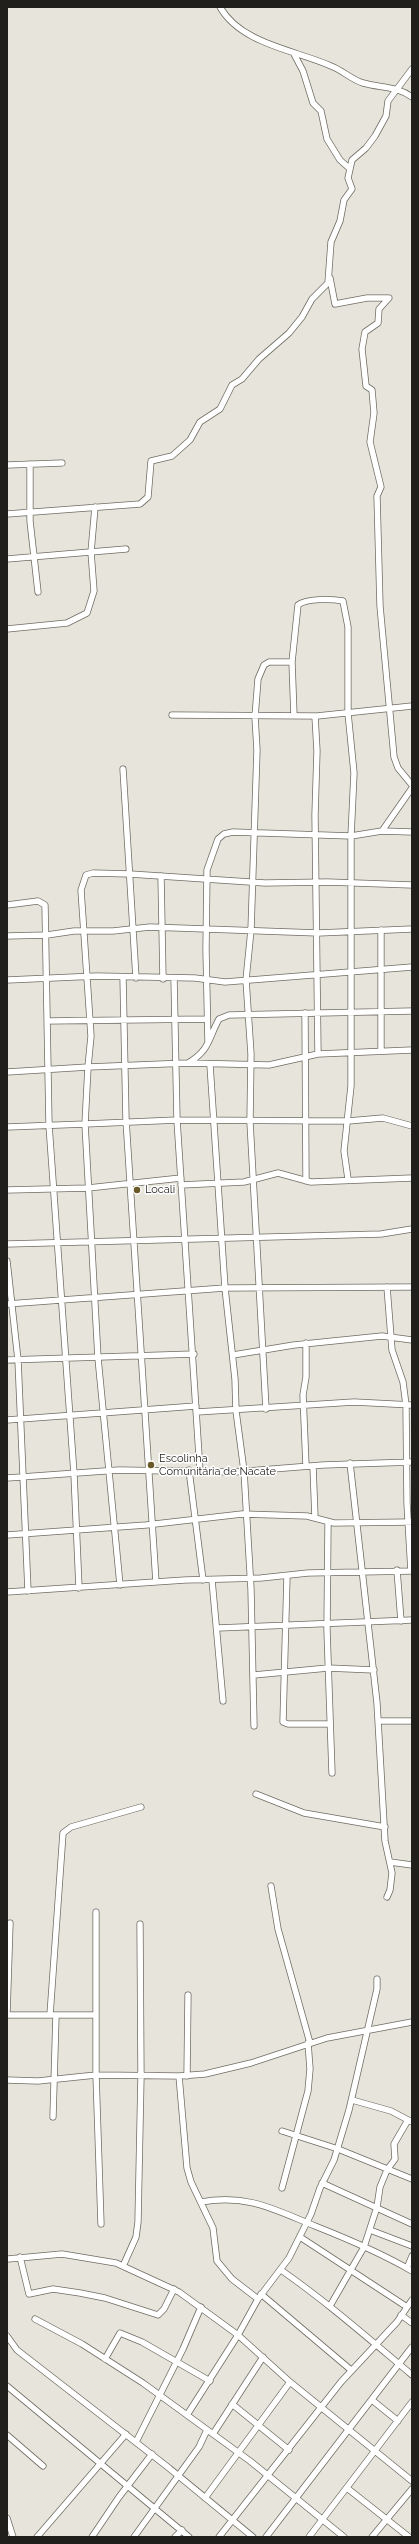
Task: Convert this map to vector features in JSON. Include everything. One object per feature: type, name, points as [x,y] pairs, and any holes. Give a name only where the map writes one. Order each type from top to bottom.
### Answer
[{"type":"street","points":[[220,7],[224,15],[255,38],[294,54],[337,68],[362,83],[402,90],[412,97]]},
{"type":"street","points":[[294,54],[303,71],[313,102],[321,111],[327,139],[340,160],[350,168]]},
{"type":"street","points":[[382,831],[412,786],[398,768],[394,757],[391,708],[380,606],[377,496],[381,487],[370,442],[373,406],[372,390],[366,386],[362,349],[365,332],[378,324],[379,309],[389,298],[367,298],[335,304],[332,301],[328,259],[331,242],[340,221],[344,200],[352,189],[348,178],[352,160],[366,148],[381,127],[386,116],[388,101],[412,69]]},
{"type":"street","points":[[7,514],[140,504],[148,497],[151,461],[172,456],[190,440],[200,422],[220,409],[232,385],[242,379],[259,359],[289,333],[302,318],[312,299],[330,278]]},
{"type":"street","points":[[7,465],[62,463]]},
{"type":"street","points":[[30,464],[30,513],[33,557],[38,592]]},
{"type":"street","points":[[7,629],[68,623],[87,612],[94,591],[91,552],[95,508]]},
{"type":"street","points":[[7,559],[126,549]]},
{"type":"street","points":[[294,716],[292,662],[298,605],[301,603],[317,601],[343,601],[348,626],[348,713],[354,773],[351,836],[350,931],[352,972],[350,1053],[351,1086],[344,1151],[348,1178]]},
{"type":"street","points":[[266,1409],[261,1351],[255,1237],[250,1122],[251,1065],[246,980],[251,930],[253,833],[257,750],[255,717],[258,679],[264,665],[269,662],[292,662]]},
{"type":"street","points":[[172,715],[255,717],[315,716],[412,706]]},
{"type":"street","points":[[315,716],[317,751],[316,882],[318,932],[318,1054]]},
{"type":"street","points":[[123,769],[136,978]]},
{"type":"street","points":[[208,1046],[206,980],[206,879],[208,866],[218,839],[224,834],[233,832],[351,836],[382,831],[412,832]]},
{"type":"street","points":[[120,1585],[98,1358],[90,1243],[85,1124],[88,1067],[91,1049],[88,977],[81,890],[86,875],[93,873],[130,874],[252,882],[351,882],[412,885]]},
{"type":"street","points":[[161,876],[163,978]]},
{"type":"street","points":[[7,905],[42,902],[45,905],[47,936],[47,1068],[49,1126],[56,1244],[74,1474],[80,1588]]},
{"type":"street","points":[[7,936],[47,936],[84,931],[113,931],[133,928],[161,927],[318,932],[412,929]]},
{"type":"street","points":[[381,930],[381,1051]]},
{"type":"street","points":[[7,980],[123,977],[174,978],[218,982],[412,967]]},
{"type":"street","points":[[123,977],[126,1120],[135,1241],[151,1524],[156,1582]]},
{"type":"street","points":[[174,978],[173,1020],[177,1120],[194,1354],[200,1471]]},
{"type":"street","points":[[188,1063],[200,1056],[208,1046],[219,1019],[229,1015],[412,1012]]},
{"type":"street","points":[[305,1013],[307,1122],[306,1181]]},
{"type":"street","points":[[47,1021],[207,1019]]},
{"type":"street","points":[[7,1072],[47,1068],[188,1063],[210,1065],[269,1065],[318,1054],[412,1050]]},
{"type":"street","points":[[210,1065],[225,1288],[236,1411],[244,1471],[251,1579],[254,1726]]},
{"type":"street","points":[[7,1127],[85,1124],[126,1120],[307,1122],[383,1118],[412,1126]]},
{"type":"street","points":[[181,1185],[253,1181],[278,1173],[306,1181],[348,1178],[412,1178]]},
{"type":"street","points":[[7,1190],[88,1188],[181,1178]]},
{"type":"street","points":[[7,1244],[56,1244],[381,1234],[412,1229]]},
{"type":"street","points":[[7,1261],[9,1304],[18,1360],[25,1478],[28,1591]]},
{"type":"street","points":[[7,1592],[156,1582],[251,1579],[327,1573],[397,1570],[412,1571],[409,1405],[403,1382],[393,1358],[387,1287]]},
{"type":"street","points":[[9,1304],[137,1296],[225,1288],[412,1287]]},
{"type":"street","points":[[232,1355],[306,1343],[390,1336],[412,1340]]},
{"type":"street","points":[[306,1343],[304,1407],[306,1466]]},
{"type":"street","points":[[7,1360],[194,1354]]},
{"type":"street","points":[[7,1420],[144,1410],[196,1409],[236,1411],[354,1402],[409,1405]]},
{"type":"street","points":[[7,1478],[148,1469],[244,1471],[350,1463],[409,1462]]},
{"type":"street","points":[[350,1463],[358,1522],[362,1572],[369,1622],[379,1721],[384,1827],[392,1881],[386,1896]]},
{"type":"street","points":[[313,1466],[315,1518]]},
{"type":"street","points":[[189,1470],[194,1520],[203,1580]]},
{"type":"street","points":[[7,1535],[114,1528],[246,1514],[315,1518],[328,1522],[410,1522]]},
{"type":"street","points":[[328,1522],[327,1622],[332,1773]]},
{"type":"street","points":[[397,1570],[401,1621]]},
{"type":"street","points":[[286,1576],[283,1722],[288,1724],[330,1724]]},
{"type":"street","points":[[212,1580],[218,1628],[223,1701]]},
{"type":"street","points":[[218,1628],[252,1625],[412,1620]]},
{"type":"street","points":[[254,1675],[328,1668],[374,1670]]},
{"type":"street","points":[[379,1721],[412,1721]]},
{"type":"street","points":[[256,1794],[304,1813],[384,1827]]},
{"type":"street","points":[[53,2117],[55,2079],[53,2015],[63,1833],[71,1827],[141,1807]]},
{"type":"street","points":[[390,1862],[412,1865]]},
{"type":"street","points":[[272,1886],[278,1929],[309,2043],[310,2069],[308,2091],[282,2188]]},
{"type":"street","points":[[96,1912],[96,2075],[100,2224]]},
{"type":"street","points":[[10,1924],[7,2014],[96,2015]]},
{"type":"street","points":[[123,2266],[136,2238],[138,2222],[141,2076],[140,1924]]},
{"type":"street","points":[[187,2415],[210,2381],[260,2297],[281,2270],[307,2222],[322,2183],[338,2149],[352,2100],[366,2031],[377,1989],[377,1979]]},
{"type":"street","points":[[187,2076],[188,1995]]},
{"type":"street","points":[[7,2080],[55,2079],[96,2075],[187,2076],[251,2063],[309,2043],[412,2022]]},
{"type":"street","points":[[179,2076],[187,2168],[212,2228],[217,2261],[232,2279],[260,2297],[351,2370]]},
{"type":"street","points":[[330,2306],[364,2247],[377,2207],[380,2187],[387,2170],[395,2159],[394,2144],[410,2121],[391,2111],[352,2100]]},
{"type":"street","points":[[282,2131],[338,2149],[412,2179]]},
{"type":"street","points":[[322,2183],[412,2224]]},
{"type":"street","points":[[201,2202],[240,2200],[277,2209],[364,2247],[410,2270],[412,2256]]},
{"type":"street","points":[[370,2230],[412,2246]]},
{"type":"street","points":[[300,2236],[407,2307]]},
{"type":"street","points":[[8,2259],[62,2254],[123,2266],[174,2289],[238,2335],[290,2382],[412,2481]]},
{"type":"street","points":[[20,2257],[29,2294],[53,2289],[80,2293],[122,2303],[155,2316],[160,2314],[174,2289]]},
{"type":"street","points":[[281,2270],[330,2306],[412,2374]]},
{"type":"street","points":[[219,2537],[269,2476],[351,2370],[401,2315],[412,2300]]},
{"type":"street","points":[[136,2442],[177,2362],[201,2307]]},
{"type":"street","points":[[401,2315],[412,2323]]},
{"type":"street","points":[[35,2319],[105,2359],[160,2395],[240,2453],[344,2537]]},
{"type":"street","points":[[105,2359],[120,2333],[177,2362],[210,2381]]},
{"type":"street","points":[[7,2336],[17,2350],[152,2454],[253,2537]]},
{"type":"street","points":[[266,2537],[400,2365],[412,2347]]},
{"type":"street","points":[[213,2434],[263,2357]]},
{"type":"street","points":[[205,2498],[240,2453],[290,2382]]},
{"type":"street","points":[[7,2386],[189,2537]]},
{"type":"street","points":[[372,2400],[398,2421]]},
{"type":"street","points":[[309,2537],[376,2452],[412,2402]]},
{"type":"street","points":[[232,2404],[258,2427],[289,2450]]},
{"type":"street","points":[[407,2408],[412,2414]]},
{"type":"street","points":[[134,2537],[154,2507],[199,2447],[207,2430]]},
{"type":"street","points":[[37,2537],[102,2464],[126,2434]]},
{"type":"street","points":[[7,2435],[43,2466]]},
{"type":"street","points":[[92,2537],[127,2486],[152,2454]]},
{"type":"street","points":[[347,2488],[409,2537]]},
{"type":"street","points":[[372,2537],[412,2489]]},
{"type":"street","points":[[7,2518],[13,2537]]},
{"type":"street","points":[[175,2537],[182,2530]]},
{"type":"place","name":"Locali","points":[[137,1190]]},
{"type":"place","name":"Escolinha Comunitária de Nacate","points":[[151,1465]]}]
